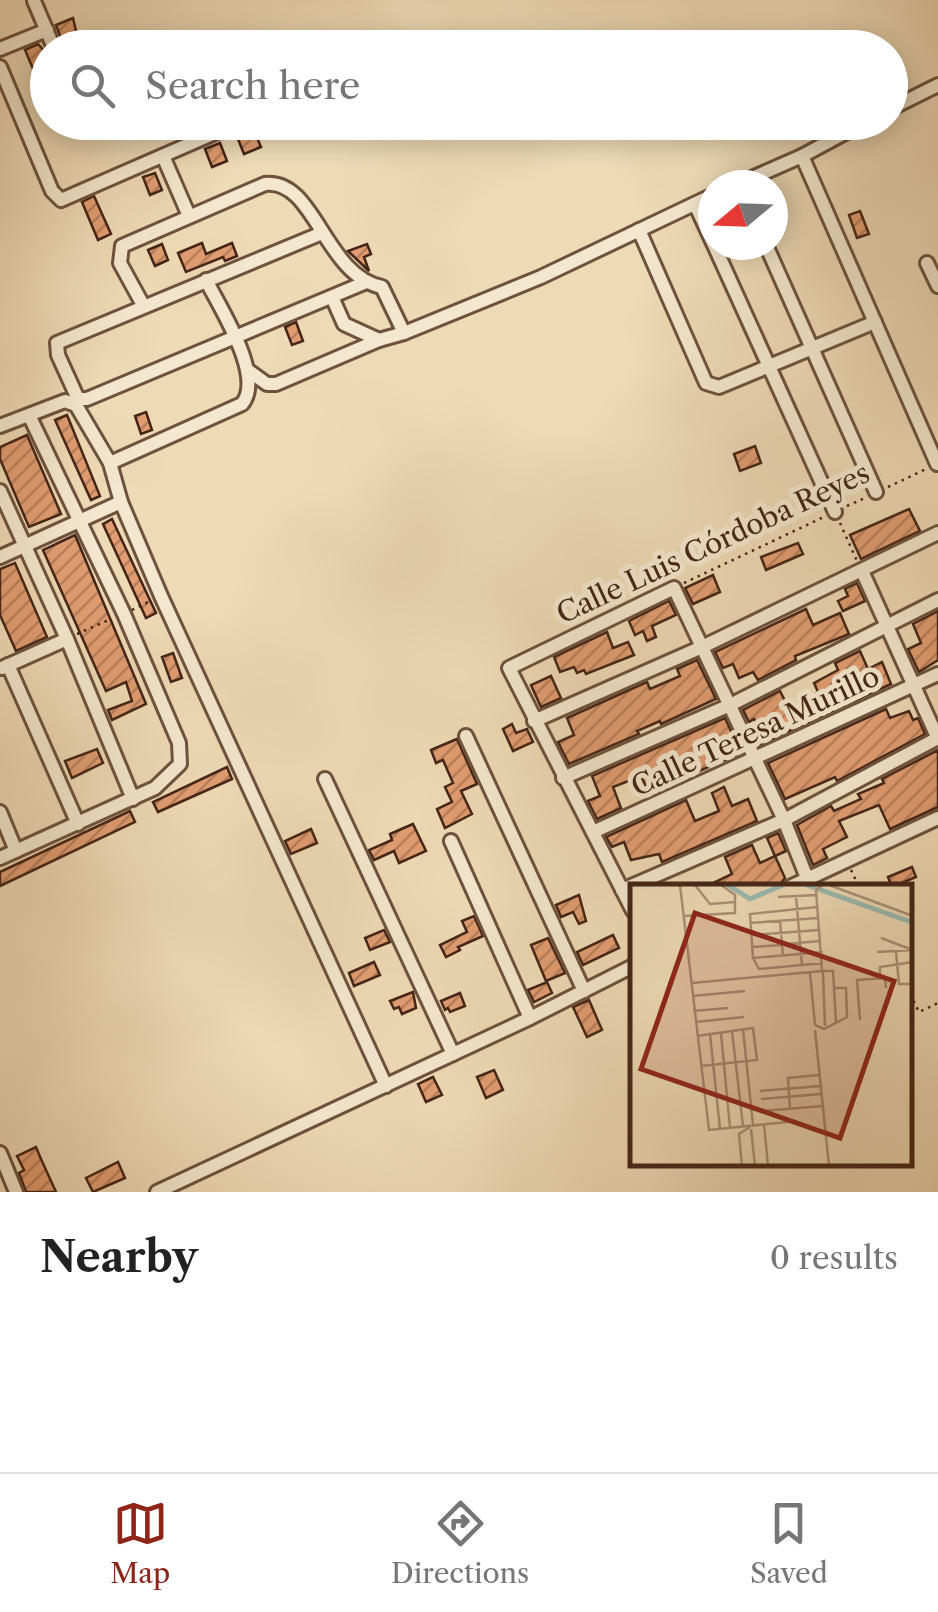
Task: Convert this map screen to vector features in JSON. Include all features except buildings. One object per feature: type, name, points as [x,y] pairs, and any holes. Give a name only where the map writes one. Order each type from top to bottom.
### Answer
[{"type":"street","points":[[34,1],[46,30]]},
{"type":"street","points":[[0,49],[30,37]]},
{"type":"street","points":[[0,67],[3,83],[52,190],[61,200],[199,140]]},
{"type":"street","points":[[908,100],[938,85]]},
{"type":"street","points":[[770,170],[832,140]]},
{"type":"street","points":[[163,156],[188,216]]},
{"type":"street","points":[[802,156],[937,464]]},
{"type":"street","points":[[142,306],[120,263],[122,246],[274,183],[296,194],[348,269],[364,283],[382,287],[404,333]]},
{"type":"street","points":[[249,372],[267,384],[276,384],[540,278],[698,202]]},
{"type":"street","points":[[695,204],[698,210]]},
{"type":"street","points":[[639,230],[706,383],[719,387],[875,322]]},
{"type":"street","points":[[322,232],[57,343],[77,402],[110,463],[120,502],[386,1086]]},
{"type":"street","points":[[721,260],[835,512]]},
{"type":"street","points":[[773,260],[876,492]]},
{"type":"street","points":[[927,263],[938,286]]},
{"type":"street","points":[[110,463],[242,404],[248,396],[249,372],[206,280]]},
{"type":"street","points":[[0,426],[65,402],[87,399],[364,283]]},
{"type":"street","points":[[332,297],[344,324],[379,340]]},
{"type":"street","points":[[0,858],[155,788],[180,764],[179,744],[30,415]]},
{"type":"street","points":[[0,491],[133,799]]},
{"type":"street","points":[[0,556],[120,502]]},
{"type":"street","points":[[630,905],[534,721],[938,533]]},
{"type":"street","points":[[636,884],[784,820],[938,739],[862,571]]},
{"type":"street","points":[[674,588],[784,820],[807,878]]},
{"type":"street","name":"Calle Luis Córdoba Reyes","points":[[534,721],[509,668],[674,588]]},
{"type":"street","points":[[563,778],[730,705],[938,600]]},
{"type":"street","points":[[67,639],[4,667],[78,824]]},
{"type":"street","name":"Calle Teresa Murillo","points":[[594,832],[938,674]]},
{"type":"street","points":[[466,736],[584,990]]},
{"type":"street","points":[[325,780],[454,1054]]},
{"type":"street","points":[[0,812],[16,851]]},
{"type":"street","points":[[796,884],[938,818]]},
{"type":"street","points":[[451,841],[530,1018]]},
{"type":"street","points":[[622,890],[630,887]]},
{"type":"street","points":[[157,1192],[630,967]]},
{"type":"street","points":[[0,1153],[16,1192]]},
{"type":"path","name":"Calle Luis Córdoba Reyes","points":[[674,588],[937,464]]},
{"type":"path","points":[[835,512],[862,571]]},
{"type":"path","points":[[846,860],[858,884]]},
{"type":"path","points":[[913,1000],[919,1012],[938,1004]]}]
